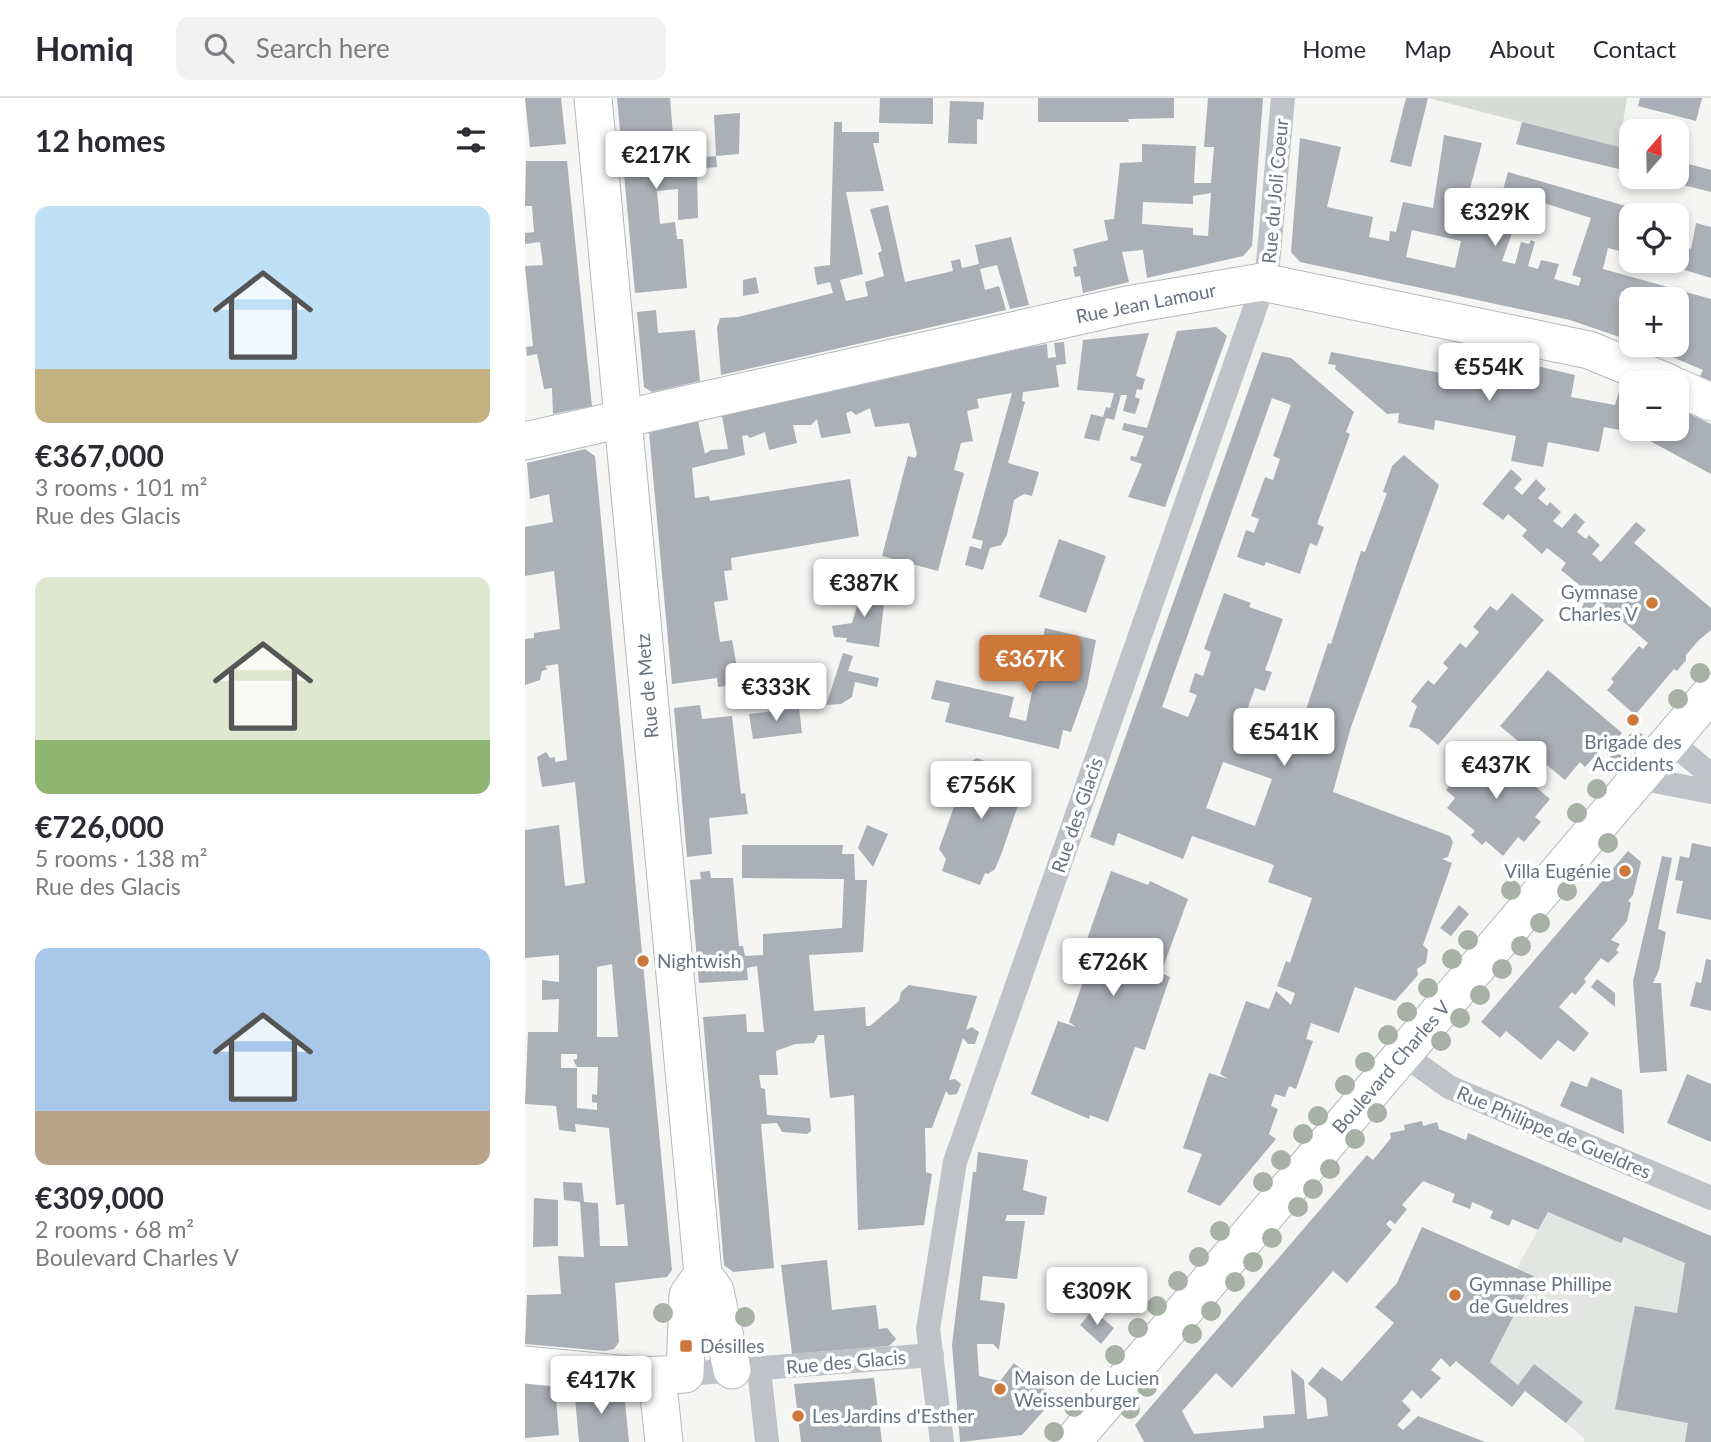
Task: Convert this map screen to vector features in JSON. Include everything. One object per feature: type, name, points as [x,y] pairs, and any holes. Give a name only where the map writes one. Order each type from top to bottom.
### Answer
[{"type":"street","name":"Rue de Metz","points":[[593,98],[703,1274]]},
{"type":"street","name":"Rue du Joli Coeur","points":[[1262,282],[1269,260],[1283,98]]},
{"type":"street","name":"Rue Jean Lamour","points":[[525,441],[1127,305],[1262,282],[1589,350],[1640,371]]},
{"type":"street","name":"Rue des Glacis","points":[[942,1442],[928,1329],[955,1163],[1262,282]]},
{"type":"street","points":[[1689,392],[1711,402]]},
{"type":"street","name":"Boulevard Charles V","points":[[1088,1436],[1403,1054],[1711,693]]},
{"type":"street","points":[[1670,741],[1711,775]]},
{"type":"street","points":[[1639,778],[1711,792]]},
{"type":"street","name":"Rue Philippe de Gueldres","points":[[1403,1054],[1449,1087],[1711,1199]]},
{"type":"street","points":[[664,1442],[671,1375],[688,1295],[703,1274],[715,1291],[746,1369],[767,1442]]},
{"type":"street","name":"Rue des Glacis","points":[[671,1375],[932,1355]]},
{"type":"street","points":[[525,1366],[671,1375]]},
{"type":"shaded area","points":[[1428,98],[1627,98],[1624,119],[1619,119],[1619,147]]},
{"type":"shaded area","points":[[1568,1176],[1711,1236],[1711,1442],[1584,1442],[1584,1438],[1490,1362],[1534,1276],[1517,1268]]},
{"type":"building","points":[[525,98],[561,98],[566,144],[530,147]]},
{"type":"building","points":[[617,98],[670,98],[673,135],[683,134],[684,159],[716,156],[717,167],[697,169],[698,218],[678,220],[678,189],[657,191],[660,224],[675,222],[677,239],[683,239],[687,288],[635,293]]},
{"type":"building","points":[[880,98],[933,98],[933,124],[879,123]]},
{"type":"building","points":[[1038,98],[1174,98],[1174,118],[1128,119],[1129,122],[1038,122]]},
{"type":"building","points":[[1208,98],[1263,98],[1252,246],[1243,256],[1147,278],[1143,250],[1122,252],[1129,282],[1083,293],[1080,276],[1075,277],[1073,267],[1077,266],[1073,249],[1108,240],[1104,220],[1114,219],[1120,163],[1142,162],[1142,144],[1196,146],[1194,183],[1211,183],[1214,147],[1204,147]],"holes":[[[1211,193],[1208,236],[1193,235],[1193,228],[1142,224],[1143,202],[1193,204],[1193,196]]]},
{"type":"building","points":[[1406,98],[1428,98],[1411,167],[1390,162]]},
{"type":"building","points":[[1640,98],[1702,98],[1696,121],[1638,106]]},
{"type":"building","points":[[950,101],[984,102],[983,120],[977,119],[977,144],[948,143]]},
{"type":"building","points":[[740,113],[739,154],[716,156],[714,115]]},
{"type":"building","points":[[834,122],[842,122],[842,132],[879,132],[879,143],[873,143],[884,191],[846,192],[863,274],[840,280],[846,301],[868,296],[865,282],[884,276],[878,253],[882,251],[870,209],[888,205],[905,282],[953,271],[951,261],[960,259],[962,268],[979,264],[975,245],[1011,237],[1029,305],[1010,309],[997,265],[980,269],[985,290],[999,286],[1006,310],[721,375],[717,328],[720,318],[738,317],[833,293],[830,282],[817,285],[814,267],[830,265]]},
{"type":"building","points":[[1522,122],[1619,147],[1619,169],[1516,144]]},
{"type":"building","points":[[1444,135],[1482,143],[1463,215],[1494,222],[1508,172],[1619,204],[1619,251],[1608,248],[1603,269],[1668,287],[1619,287],[1619,337],[1570,320],[1300,262],[1291,252],[1300,138],[1341,147],[1327,207],[1373,217],[1369,237],[1389,241],[1390,231],[1396,232],[1403,202],[1433,208]],"holes":[[[1525,197],[1591,218],[1572,275],[1581,278],[1579,286],[1554,279],[1559,264],[1541,260],[1538,269],[1528,266],[1535,242],[1531,240],[1529,244],[1521,242],[1515,264],[1502,261]],[[1412,230],[1461,241],[1455,268],[1406,257]]]},
{"type":"building","points":[[526,161],[567,161],[592,406],[553,414],[552,388],[544,389],[537,354],[527,356],[526,347],[533,346],[525,266],[543,265],[540,242],[525,244],[525,233],[534,232],[532,206],[525,206]]},
{"type":"building","points":[[1689,164],[1711,170],[1711,192],[1689,186]]},
{"type":"building","points":[[1696,223],[1711,227],[1711,278],[1689,271],[1689,248],[1691,249]]},
{"type":"building","points":[[756,277],[759,293],[743,296],[743,280]]},
{"type":"building","points":[[1689,293],[1711,299],[1711,382],[1699,378],[1703,370],[1672,357],[1689,357]]},
{"type":"building","points":[[656,310],[658,333],[695,330],[700,381],[652,392],[644,387],[637,312]]},
{"type":"building","points":[[1216,327],[1227,336],[1165,507],[1128,497],[1142,464],[1130,460],[1131,456],[1136,457],[1144,436],[1122,430],[1124,423],[1147,428],[1177,331]]},
{"type":"building","points":[[1149,333],[1136,376],[1145,379],[1142,390],[1137,389],[1135,397],[1140,399],[1135,414],[1123,411],[1127,395],[1121,395],[1114,420],[1106,418],[1099,441],[1084,438],[1091,414],[1103,417],[1106,407],[1110,408],[1114,393],[1077,390],[1083,340]]},
{"type":"building","points":[[1064,342],[1066,364],[1056,365],[1059,387],[1023,392],[1022,401],[1025,402],[1008,463],[1039,472],[1032,496],[1024,494],[1014,500],[1007,535],[1001,545],[990,548],[983,570],[965,565],[970,546],[981,549],[983,541],[972,538],[1012,393],[977,399],[979,408],[967,411],[973,441],[961,443],[954,470],[964,473],[938,571],[882,556],[908,456],[915,458],[917,454],[909,423],[875,427],[870,408],[856,415],[851,411],[846,413],[851,433],[821,438],[817,419],[811,425],[793,425],[797,443],[769,450],[765,432],[750,438],[747,435],[742,436],[745,455],[692,468],[695,498],[709,496],[710,501],[850,479],[859,536],[731,558],[732,570],[724,571],[728,600],[714,602],[720,642],[732,640],[740,684],[718,687],[717,678],[672,684],[649,432],[698,421],[705,454],[711,450],[728,449],[722,416],[1024,348],[1047,344],[1048,358],[1056,357],[1054,343]]},
{"type":"building","points":[[1445,351],[1487,359],[1483,381],[1529,389],[1533,367],[1575,375],[1571,397],[1615,405],[1619,391],[1619,430],[1604,427],[1599,452],[1548,442],[1543,467],[1511,461],[1516,436],[1435,420],[1434,430],[1398,423],[1399,413],[1387,414],[1335,369],[1336,365],[1328,364],[1331,352],[1441,373]]},
{"type":"building","points":[[1262,352],[1291,358],[1354,412],[1346,432],[1350,434],[1317,524],[1324,527],[1317,546],[1310,543],[1300,574],[1266,562],[1264,566],[1237,557],[1246,530],[1254,533],[1259,519],[1251,516],[1265,477],[1273,480],[1280,459],[1273,456],[1291,405],[1272,398],[1162,707],[1188,717],[1197,695],[1189,692],[1195,673],[1203,676],[1211,652],[1204,649],[1224,593],[1251,603],[1249,607],[1283,619],[1265,670],[1272,672],[1265,691],[1255,688],[1238,735],[1287,753],[1293,739],[1296,740],[1361,551],[1365,552],[1387,493],[1383,492],[1392,466],[1404,455],[1439,485],[1351,727],[1333,792],[1450,836],[1453,842],[1448,857],[1442,859],[1452,863],[1423,945],[1428,950],[1426,963],[1417,969],[1418,975],[1395,1001],[1355,987],[1339,1033],[1311,1023],[1306,1039],[1313,1041],[1296,1089],[1289,1086],[1285,1097],[1275,1094],[1271,1106],[1278,1109],[1269,1134],[1276,1139],[1220,1206],[1187,1192],[1202,1154],[1183,1148],[1209,1073],[1228,1079],[1220,1074],[1246,1001],[1269,1009],[1276,991],[1291,1005],[1295,993],[1277,986],[1286,961],[1290,963],[1312,898],[1268,882],[1274,865],[1192,836],[1183,859],[1118,833],[1114,846],[1090,837]],"holes":[[[1223,762],[1272,779],[1255,826],[1206,808]]]},
{"type":"building","points":[[1689,414],[1711,424],[1711,474],[1650,441],[1689,441]]},
{"type":"building","points":[[585,449],[595,456],[672,1270],[667,1277],[615,1283],[619,1342],[614,1349],[605,1351],[525,1344],[527,1295],[561,1294],[558,1256],[584,1257],[580,1202],[564,1200],[563,1182],[582,1183],[584,1202],[598,1203],[600,1246],[628,1246],[624,1204],[616,1205],[609,1128],[575,1124],[576,1132],[559,1130],[556,1106],[525,1104],[528,1032],[558,1032],[559,999],[542,1000],[542,980],[559,982],[559,955],[525,958],[525,830],[559,825],[565,886],[585,883],[575,782],[542,787],[537,757],[546,752],[550,758],[555,757],[555,762],[567,760],[558,664],[545,666],[548,669],[542,671],[540,680],[525,685],[525,639],[534,638],[534,633],[560,629],[554,571],[525,576],[525,527],[553,522],[549,494],[530,499],[527,463]],"holes":[[[612,964],[618,1037],[597,1037],[597,967]],[[561,1054],[577,1054],[577,1059],[573,1060],[577,1067],[598,1067],[597,1095],[592,1094],[592,1102],[597,1103],[597,1110],[577,1108],[577,1068],[561,1068]]]},
{"type":"building","points":[[1511,469],[1522,479],[1514,488],[1522,495],[1536,479],[1546,489],[1538,498],[1547,506],[1550,502],[1561,512],[1553,521],[1562,528],[1575,513],[1585,522],[1577,532],[1586,539],[1589,535],[1600,545],[1592,554],[1601,562],[1636,522],[1646,530],[1634,543],[1711,608],[1711,630],[1699,640],[1677,671],[1674,669],[1635,715],[1607,690],[1614,682],[1611,679],[1639,646],[1643,649],[1648,643],[1619,618],[1616,622],[1598,601],[1588,614],[1580,613],[1588,592],[1561,570],[1566,563],[1547,548],[1542,554],[1522,536],[1527,530],[1508,514],[1503,520],[1482,504]]},
{"type":"building","points":[[1059,539],[1106,556],[1086,613],[1039,597]]},
{"type":"building","points":[[865,578],[862,590],[885,595],[879,647],[846,642],[847,638],[834,637],[832,626],[852,623],[861,592],[853,589],[852,580]]},
{"type":"building","points":[[1512,593],[1544,620],[1438,745],[1419,729],[1409,727],[1417,706],[1411,701],[1428,680],[1434,685],[1448,668],[1443,663],[1460,643],[1466,648],[1479,632],[1473,627],[1490,606],[1497,611]]},
{"type":"building","points":[[1045,628],[1096,640],[1087,687],[1071,732],[1063,730],[1059,749],[945,722],[950,703],[931,699],[936,680],[1014,697],[1009,717],[1026,721]]},
{"type":"building","points":[[843,653],[853,656],[848,671],[879,678],[877,687],[855,682],[852,697],[841,704],[826,705]]},
{"type":"building","points":[[1548,670],[1622,733],[1606,752],[1602,748],[1585,767],[1580,762],[1565,780],[1547,765],[1544,770],[1532,761],[1536,756],[1500,726]]},
{"type":"building","points":[[700,705],[702,719],[732,716],[741,794],[745,793],[748,814],[709,818],[712,854],[687,857],[674,708]]},
{"type":"building","points":[[799,708],[802,733],[753,739],[749,714]]},
{"type":"building","points":[[1485,744],[1550,799],[1535,817],[1541,822],[1524,842],[1518,837],[1503,856],[1486,841],[1482,845],[1471,835],[1475,831],[1447,808],[1455,798],[1446,790]]},
{"type":"building","points":[[977,758],[1021,775],[1026,782],[995,869],[985,873],[980,885],[942,871],[946,859],[939,849],[970,762]]},
{"type":"building","points":[[867,825],[888,834],[873,867],[858,848]]},
{"type":"building","points":[[1692,843],[1711,847],[1711,920],[1676,913],[1683,881],[1675,880],[1680,856],[1689,858]]},
{"type":"building","points":[[742,845],[843,845],[842,854],[854,854],[855,880],[867,880],[863,952],[809,955],[814,1011],[865,1007],[866,1026],[870,1026],[899,1001],[901,992],[909,985],[977,996],[966,1030],[972,1027],[979,1032],[975,1044],[968,1044],[963,1038],[949,1080],[955,1079],[961,1084],[957,1094],[949,1095],[946,1091],[932,1128],[925,1128],[926,1172],[932,1174],[924,1225],[858,1230],[854,1095],[830,1098],[824,1035],[818,1035],[814,1043],[795,1044],[776,1051],[778,1075],[759,1075],[761,1088],[765,1089],[767,1115],[810,1118],[811,1131],[807,1134],[782,1132],[777,1123],[761,1124],[774,1268],[733,1272],[724,1265],[703,1017],[746,1014],[747,1032],[764,1032],[757,966],[747,968],[748,980],[699,983],[690,880],[701,879],[700,872],[710,871],[711,878],[733,878],[739,946],[743,946],[745,956],[763,955],[763,934],[842,928],[844,879],[742,878]]},
{"type":"building","points":[[1628,851],[1641,862],[1633,895],[1628,901],[1631,903],[1627,921],[1611,940],[1620,944],[1616,950],[1619,952],[1608,963],[1601,958],[1575,995],[1572,992],[1559,1007],[1589,1033],[1574,1052],[1558,1040],[1541,1060],[1506,1031],[1500,1038],[1481,1022]]},
{"type":"building","points":[[1662,856],[1672,858],[1658,929],[1666,932],[1659,970],[1653,983],[1661,983],[1667,1071],[1640,1073],[1633,981]]},
{"type":"building","points":[[1111,871],[1148,885],[1150,881],[1188,899],[1161,973],[1170,977],[1145,1050],[1135,1047],[1108,1122],[1090,1115],[1089,1119],[1031,1094],[1058,1021],[1076,1027],[1069,1022],[1094,950],[1103,952],[1085,945]]},
{"type":"building","points":[[1459,905],[1469,914],[1451,936],[1440,928]]},
{"type":"building","points":[[1706,959],[1711,960],[1711,1011],[1690,1006],[1696,982],[1701,983]]},
{"type":"building","points":[[1597,979],[1615,993],[1615,1007],[1591,987]]},
{"type":"building","points":[[1687,1074],[1711,1084],[1711,1142],[1667,1123]]},
{"type":"building","points":[[1591,1077],[1622,1090],[1624,1134],[1560,1106],[1571,1081],[1587,1087]]},
{"type":"building","points":[[1422,1121],[1423,1126],[1437,1122],[1439,1129],[1466,1140],[1468,1133],[1711,1236],[1711,1442],[1685,1442],[1688,1423],[1615,1409],[1635,1306],[1677,1313],[1685,1263],[1624,1237],[1621,1243],[1548,1212],[1538,1230],[1512,1219],[1509,1226],[1490,1218],[1493,1211],[1472,1202],[1470,1209],[1452,1202],[1455,1194],[1423,1181],[1402,1205],[1407,1209],[1395,1224],[1390,1220],[1386,1224],[1392,1230],[1347,1283],[1333,1271],[1232,1388],[1216,1373],[1182,1411],[1194,1434],[1264,1428],[1263,1416],[1295,1414],[1291,1369],[1304,1380],[1307,1419],[1328,1416],[1326,1399],[1308,1384],[1322,1367],[1342,1381],[1394,1323],[1375,1307],[1397,1283],[1422,1227],[1534,1276],[1490,1362],[1518,1385],[1534,1364],[1583,1402],[1566,1423],[1525,1391],[1512,1407],[1456,1361],[1450,1367],[1441,1358],[1431,1370],[1441,1378],[1421,1399],[1412,1390],[1402,1401],[1411,1410],[1397,1425],[1403,1430],[1418,1416],[1485,1442],[1144,1442],[1135,1425],[1367,1155],[1373,1160],[1391,1138],[1390,1133],[1405,1130],[1404,1125]]},
{"type":"building","points":[[978,1152],[1028,1160],[1023,1190],[1047,1197],[1044,1215],[1007,1215],[1005,1221],[1025,1221],[1017,1279],[983,1276],[980,1300],[1004,1303],[1005,1306],[999,1350],[993,1344],[977,1344],[979,1376],[1000,1381],[1014,1363],[1055,1398],[1022,1435],[960,1442],[952,1345],[973,1172],[976,1172]]},
{"type":"building","points":[[534,1198],[558,1200],[558,1246],[533,1247]]},
{"type":"building","points":[[827,1260],[832,1310],[876,1305],[879,1329],[887,1328],[896,1339],[889,1346],[792,1354],[781,1265]]},
{"type":"building","points":[[1093,1310],[1114,1328],[1101,1344],[1080,1325]]},
{"type":"building","points":[[874,1378],[882,1442],[801,1442],[794,1384]]},
{"type":"building","points":[[525,1383],[555,1385],[559,1435],[525,1438]]},
{"type":"building","points":[[574,1387],[624,1392],[629,1442],[579,1442]]},
{"type":"place","name":"Gymnase Charles V","points":[[1652,603]]},
{"type":"place","name":"Brigade des Accidents","points":[[1633,720]]},
{"type":"place","name":"Villa Eugénie","points":[[1625,871]]},
{"type":"place","name":"Nightwish","points":[[643,961]]},
{"type":"place","name":"Gymnase Phillipe de Gueldres","points":[[1455,1295]]},
{"type":"place","name":"Désilles","points":[[686,1346]]},
{"type":"place","name":"Maison de Lucien Weissenburger","points":[[1000,1389]]},
{"type":"place","name":"Les Jardins d'Esther","points":[[798,1416]]}]
